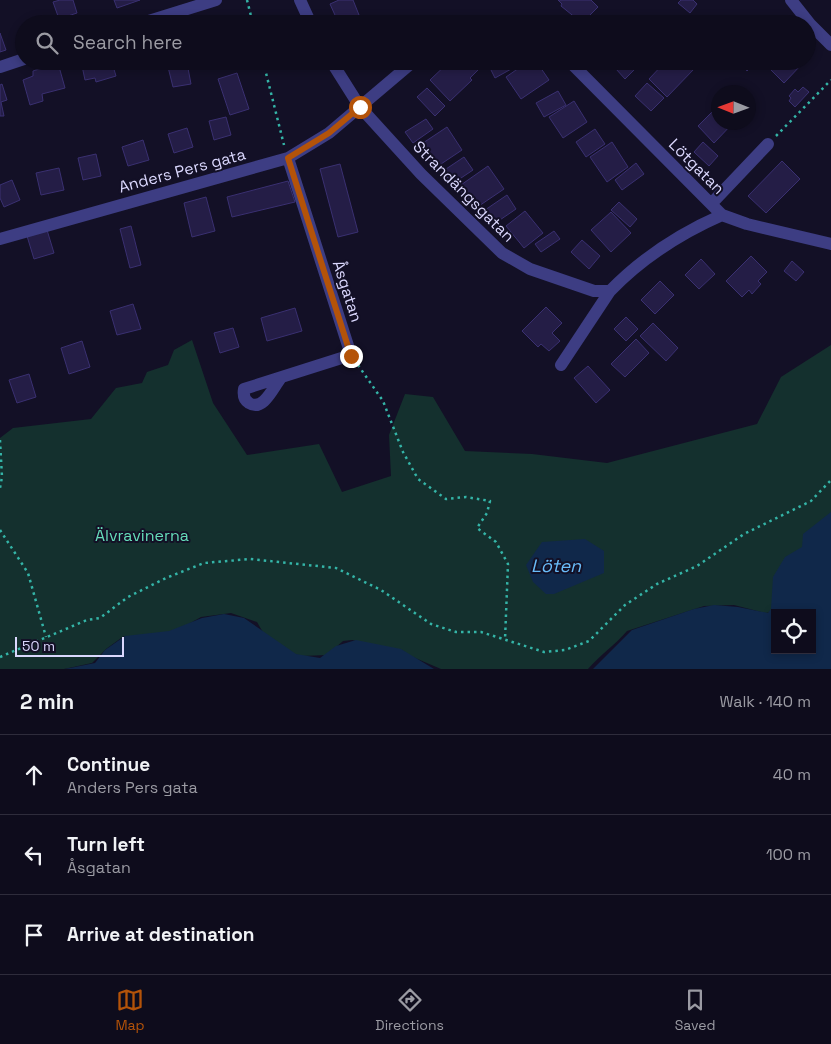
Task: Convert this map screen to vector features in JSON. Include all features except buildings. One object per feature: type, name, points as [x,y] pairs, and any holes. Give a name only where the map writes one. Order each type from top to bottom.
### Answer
[{"type":"street","points":[[168,15],[216,0]]},
{"type":"street","points":[[300,0],[307,15]]},
{"type":"street","points":[[791,0],[803,15]]},
{"type":"street","points":[[816,30],[831,45]]},
{"type":"street","points":[[0,66],[15,62]]},
{"type":"street","name":"Strandängsgatan","points":[[337,70],[360,107],[421,174],[502,253],[530,269],[594,291],[610,291]]},
{"type":"street","points":[[360,107],[403,70]]},
{"type":"street","name":"Lötgatan","points":[[578,70],[722,215],[747,224],[831,244]]},
{"type":"street","name":"Anders Pers gata","points":[[0,239],[288,158],[329,133],[360,107]]},
{"type":"street","points":[[712,204],[768,144]]},
{"type":"street","name":"Åsgatan","points":[[288,158],[351,356]]},
{"type":"street","points":[[561,365],[610,291],[625,276],[672,242],[696,227],[722,215]]},
{"type":"street","points":[[280,379],[266,400],[259,405],[252,405],[246,402],[244,390],[351,356]]},
{"type":"path","points":[[247,0],[251,15]]},
{"type":"path","points":[[265,70],[288,158]]},
{"type":"path","points":[[768,144],[831,80]]},
{"type":"path","points":[[351,356],[383,401],[403,452],[418,479],[446,499],[466,497],[490,501],[487,513],[477,528],[496,542],[508,564],[505,640]]},
{"type":"path","points":[[0,440],[2,477],[0,488]]},
{"type":"path","points":[[0,657],[88,620],[100,618],[128,597],[166,578],[204,564],[250,559],[336,568],[381,590],[431,624],[456,632],[481,632],[544,652],[565,650],[589,641],[625,605],[657,584],[697,566],[744,534],[811,501],[831,480]]},
{"type":"path","points":[[0,530],[28,573],[46,637]]},
{"type":"green space","name":"Älvravinerna","points":[[192,340],[213,403],[247,455],[319,444],[342,492],[391,476],[389,435],[405,394],[433,397],[465,451],[532,454],[607,463],[757,424],[781,377],[831,345],[831,620],[816,615],[816,609],[771,609],[771,612],[765,613],[734,605],[704,606],[627,631],[588,669],[441,669],[394,649],[352,640],[343,641],[327,655],[302,656],[272,648],[257,622],[231,613],[201,617],[176,631],[155,636],[124,636],[106,649],[92,663],[64,669],[0,669],[0,438],[13,428],[91,419],[116,388],[142,383],[147,372],[168,365],[174,350]]},
{"type":"water","points":[[831,512],[831,669],[593,669],[632,630],[694,609],[714,605],[738,607],[768,613],[771,609],[773,577],[785,557],[802,547],[803,534]]},
{"type":"water","name":"Löten","points":[[585,539],[604,551],[604,573],[554,594],[546,594],[533,582],[526,565],[542,542]]},
{"type":"water","points":[[224,614],[244,618],[296,654],[320,658],[336,646],[356,640],[401,649],[434,669],[65,669],[95,663],[105,650],[125,636],[169,631],[202,618]]},
{"type":"route","points":[[351,356],[288,158],[329,133],[360,107]]}]
